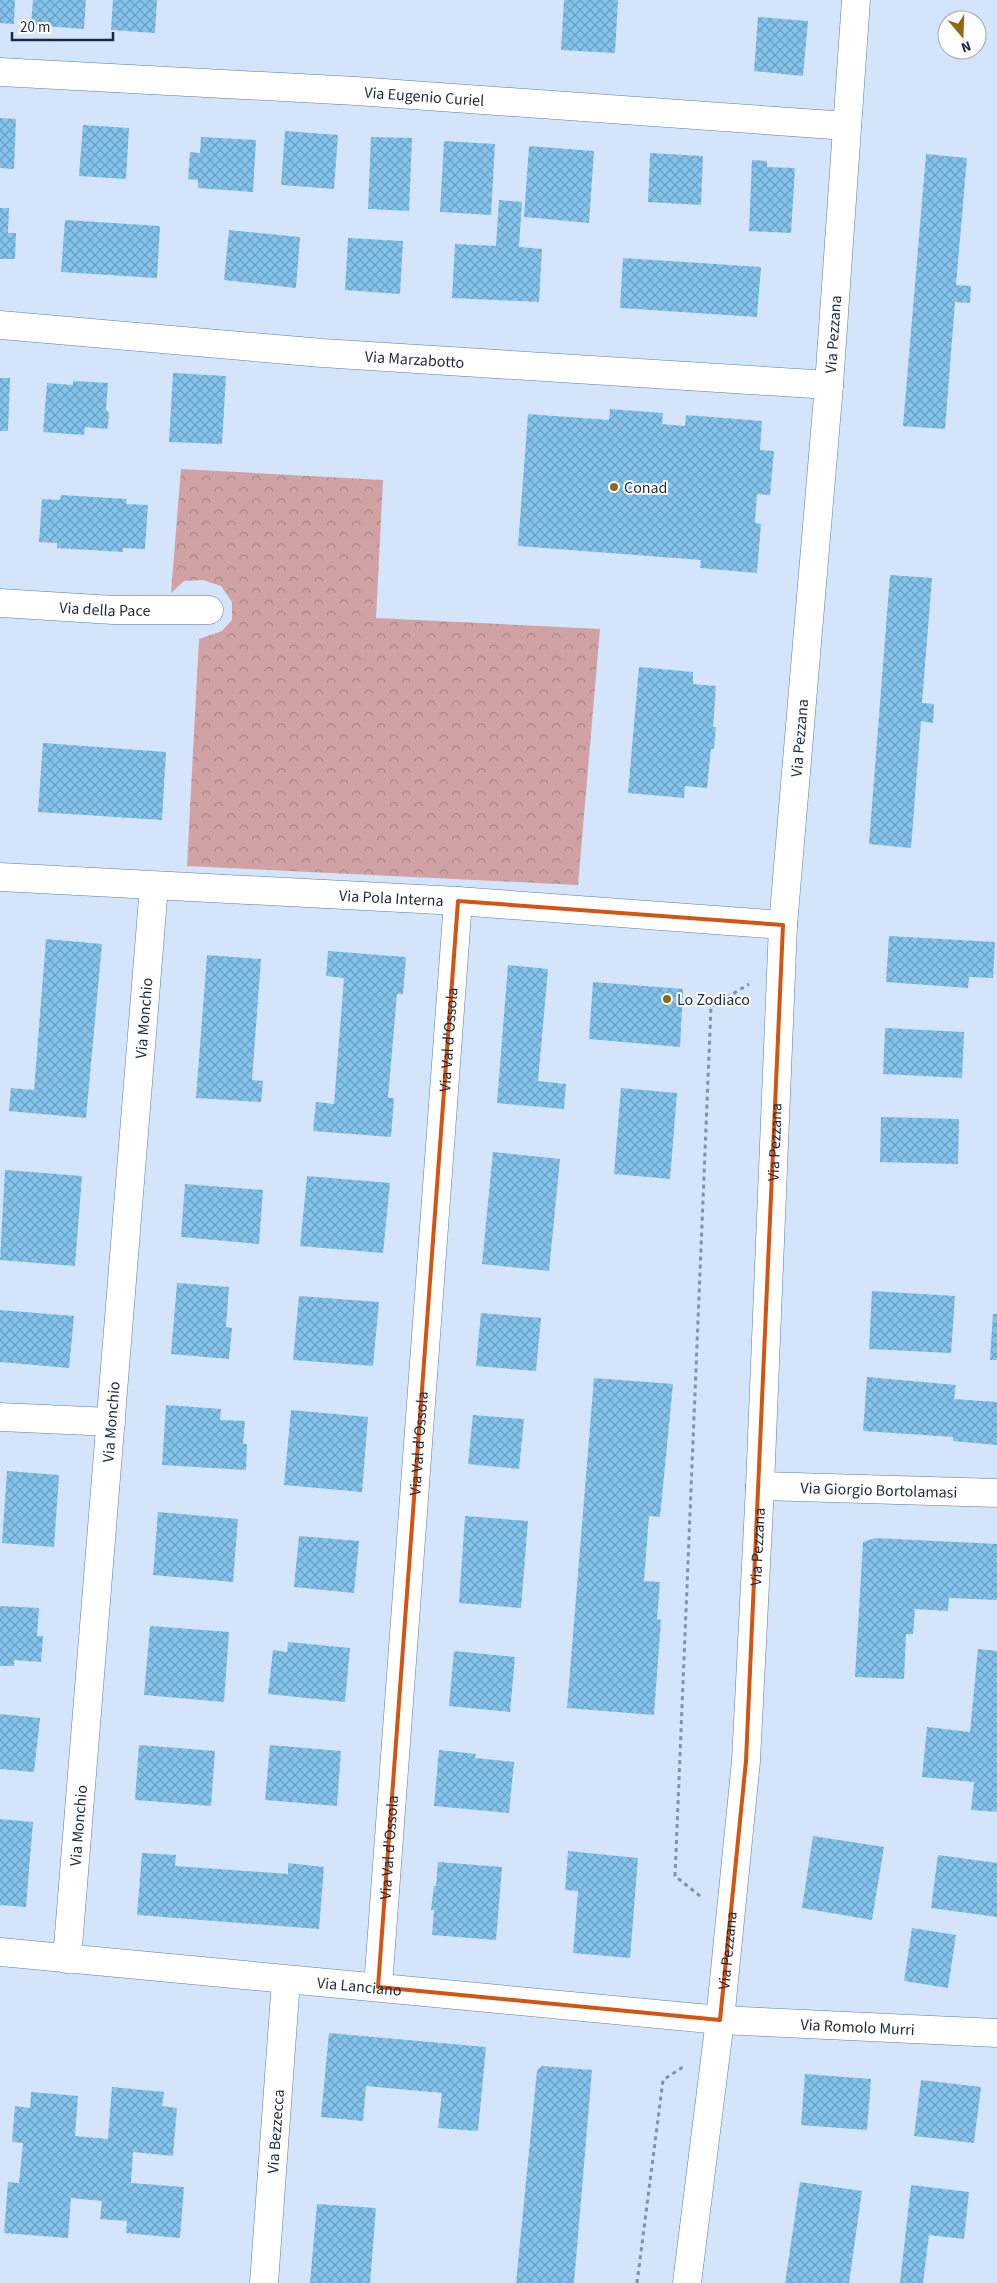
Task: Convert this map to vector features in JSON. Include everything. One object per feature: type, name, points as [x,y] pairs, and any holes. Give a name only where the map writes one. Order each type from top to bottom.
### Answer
[{"type":"street","name":"Via Pezzana","points":[[687,2283],[720,2020],[746,1762],[760,1486],[783,925],[829,385],[856,0]]},
{"type":"street","name":"Via Eugenio Curiel","points":[[0,72],[356,91],[847,126]]},
{"type":"street","name":"Via Marzabotto","points":[[0,326],[322,353],[829,385]]},
{"type":"street","name":"Via della Pace","points":[[0,603],[113,610],[209,610]]},
{"type":"street","name":"Via Pola Interna","points":[[0,877],[458,901],[783,925]]},
{"type":"street","name":"Via Monchio","points":[[67,1959],[154,886]]},
{"type":"street","name":"Via Val d'Ossola","points":[[378,1987],[458,901]]},
{"type":"street","points":[[0,1417],[111,1422]]},
{"type":"street","name":"Via Giorgio Bortolamasi","points":[[760,1486],[997,1494]]},
{"type":"street","name":"Via Lanciano","points":[[0,1952],[720,2020]]},
{"type":"street","name":"Via Bezzecca","points":[[264,2283],[286,1980]]},
{"type":"street","name":"Via Romolo Murri","points":[[720,2020],[997,2034]]},
{"type":"path","points":[[705,1900],[675,1876],[711,1007],[752,982]]},
{"type":"path","points":[[637,2283],[663,2080],[688,2064]]},
{"type":"highlighted area","points":[[458,901],[783,925],[746,1761],[720,2020],[378,1987]]},
{"type":"green space","points":[[181,469],[383,480],[376,618],[600,629],[578,885],[187,866],[199,639],[222,631],[232,620],[232,602],[221,586],[203,580],[184,581],[171,593]]},
{"type":"building","points":[[0,0],[15,0],[14,24],[0,23]]},
{"type":"building","points":[[33,0],[86,0],[84,29],[31,25]]},
{"type":"building","points":[[113,0],[157,0],[155,33],[111,30]]},
{"type":"building","points":[[564,0],[618,0],[615,53],[561,50]]},
{"type":"building","points":[[758,17],[808,21],[803,76],[754,71]]},
{"type":"building","points":[[0,118],[16,119],[14,169],[0,168]]},
{"type":"building","points":[[83,125],[129,128],[126,179],[79,176]]},
{"type":"building","points":[[285,131],[338,135],[334,189],[281,185]]},
{"type":"building","points":[[201,137],[256,140],[253,192],[198,188],[198,180],[188,179],[190,152],[200,153]]},
{"type":"building","points":[[371,137],[412,138],[409,211],[368,209]]},
{"type":"building","points":[[444,141],[495,144],[491,215],[440,212]]},
{"type":"building","points":[[529,146],[594,151],[589,223],[524,217]]},
{"type":"building","points":[[650,153],[703,156],[701,205],[648,202]]},
{"type":"building","points":[[926,154],[967,158],[956,285],[971,286],[970,303],[955,302],[945,429],[903,426]]},
{"type":"building","points":[[752,160],[767,161],[767,167],[795,168],[791,233],[749,231]]},
{"type":"building","points":[[499,200],[522,202],[519,247],[542,249],[539,302],[452,298],[455,244],[496,246]]},
{"type":"building","points":[[0,208],[9,208],[8,233],[16,233],[15,259],[0,259]]},
{"type":"building","points":[[65,220],[160,226],[157,278],[61,272]]},
{"type":"building","points":[[229,230],[300,237],[296,288],[224,280]]},
{"type":"building","points":[[348,238],[403,241],[400,294],[345,290]]},
{"type":"building","points":[[623,258],[761,267],[757,317],[620,308]]},
{"type":"building","points":[[173,373],[226,376],[222,444],[169,442]]},
{"type":"building","points":[[0,378],[10,378],[8,431],[0,431]]},
{"type":"building","points":[[73,381],[108,383],[106,409],[109,413],[107,429],[85,427],[84,435],[43,432],[47,383],[73,385]]},
{"type":"building","name":"Conad","points":[[610,409],[663,413],[662,424],[685,426],[686,415],[762,421],[760,450],[774,451],[770,495],[757,494],[755,523],[761,524],[757,573],[700,568],[701,560],[518,546],[528,414],[609,420]]},
{"type":"building","points":[[61,495],[127,499],[126,504],[148,505],[145,549],[123,548],[123,552],[57,548],[57,543],[39,542],[42,499],[60,500]]},
{"type":"building","points":[[890,575],[932,578],[922,703],[934,704],[933,723],[921,721],[911,848],[869,844]]},
{"type":"building","points":[[639,667],[693,672],[693,684],[716,686],[713,727],[716,727],[714,749],[711,749],[707,788],[685,786],[684,798],[628,793]]},
{"type":"building","points":[[43,743],[166,752],[162,820],[38,812]]},
{"type":"building","points":[[889,936],[995,942],[993,978],[969,977],[968,988],[886,982]]},
{"type":"building","points":[[46,939],[102,944],[86,1118],[9,1111],[11,1088],[34,1090]]},
{"type":"building","points":[[328,951],[406,957],[403,994],[397,994],[388,1098],[394,1098],[391,1137],[313,1131],[316,1102],[334,1104],[344,978],[326,976]]},
{"type":"building","points":[[207,955],[261,959],[252,1080],[263,1081],[261,1102],[196,1098]]},
{"type":"building","points":[[508,965],[548,969],[538,1081],[566,1084],[564,1109],[497,1103]]},
{"type":"building","points":[[593,982],[683,989],[680,1047],[589,1039]]},
{"type":"building","points":[[885,1028],[964,1032],[962,1078],[883,1074]]},
{"type":"building","points":[[621,1088],[677,1093],[670,1179],[614,1174]]},
{"type":"building","points":[[881,1117],[959,1119],[958,1164],[880,1162]]},
{"type":"building","points":[[493,1152],[560,1159],[549,1271],[482,1264]]},
{"type":"building","points":[[5,1170],[82,1176],[75,1266],[0,1260]]},
{"type":"building","points":[[307,1176],[390,1183],[383,1253],[300,1246]]},
{"type":"building","points":[[185,1184],[263,1190],[259,1244],[181,1237]]},
{"type":"building","points":[[177,1283],[229,1287],[226,1327],[232,1328],[229,1359],[171,1354]]},
{"type":"building","points":[[872,1291],[955,1296],[951,1353],[869,1349]]},
{"type":"building","points":[[299,1296],[379,1302],[373,1366],[293,1360]]},
{"type":"building","points":[[0,1310],[74,1316],[69,1368],[0,1362]]},
{"type":"building","points":[[481,1313],[541,1318],[536,1371],[476,1366]]},
{"type":"building","points":[[993,1314],[997,1314],[997,1360],[990,1360]]},
{"type":"building","points":[[867,1377],[956,1385],[954,1399],[997,1402],[997,1445],[953,1441],[953,1437],[863,1431]]},
{"type":"building","points":[[594,1378],[673,1384],[660,1517],[649,1516],[644,1581],[660,1582],[657,1619],[661,1620],[654,1715],[567,1708]]},
{"type":"building","points":[[166,1405],[221,1409],[220,1420],[245,1421],[243,1444],[247,1444],[246,1470],[162,1465]]},
{"type":"building","points":[[291,1410],[368,1417],[362,1492],[284,1485]]},
{"type":"building","points":[[473,1415],[524,1419],[519,1469],[468,1464]]},
{"type":"building","points":[[7,1471],[59,1475],[54,1547],[2,1543]]},
{"type":"building","points":[[158,1512],[238,1519],[233,1582],[153,1575]]},
{"type":"building","points":[[465,1516],[528,1521],[521,1608],[459,1603]]},
{"type":"building","points":[[299,1536],[359,1541],[354,1593],[294,1587]]},
{"type":"building","points":[[875,1538],[997,1544],[997,1600],[949,1598],[948,1611],[915,1609],[913,1634],[906,1634],[904,1679],[855,1677],[863,1542]]},
{"type":"building","points":[[0,1606],[39,1608],[37,1636],[43,1636],[41,1662],[14,1660],[14,1666],[0,1666]]},
{"type":"building","points":[[150,1626],[229,1632],[224,1702],[144,1695]]},
{"type":"building","points":[[288,1642],[350,1648],[345,1702],[268,1694],[273,1650],[287,1652]]},
{"type":"building","points":[[978,1649],[997,1651],[997,1812],[971,1810],[974,1782],[922,1777],[927,1727],[970,1732]]},
{"type":"building","points":[[454,1651],[515,1657],[510,1712],[449,1706]]},
{"type":"building","points":[[0,1714],[40,1718],[34,1772],[0,1769]]},
{"type":"building","points":[[139,1745],[215,1751],[211,1806],[135,1800]]},
{"type":"building","points":[[270,1745],[341,1751],[337,1806],[265,1800]]},
{"type":"building","points":[[439,1750],[476,1754],[475,1758],[514,1762],[509,1813],[434,1806]]},
{"type":"building","points":[[0,1819],[33,1822],[26,1907],[0,1905]]},
{"type":"building","points":[[813,1836],[884,1847],[872,1920],[802,1908]]},
{"type":"building","points":[[568,1851],[638,1858],[630,1958],[573,1953],[578,1891],[565,1890]]},
{"type":"building","points":[[142,1853],[176,1855],[175,1866],[288,1874],[288,1863],[324,1867],[319,1929],[137,1915]]},
{"type":"building","points":[[938,1855],[997,1863],[997,1917],[931,1908]]},
{"type":"building","points":[[438,1862],[502,1867],[496,1940],[432,1935],[434,1910],[431,1910]]},
{"type":"building","points":[[912,1928],[956,1935],[948,1988],[904,1981]]},
{"type":"building","points":[[329,2033],[486,2047],[478,2131],[438,2128],[442,2093],[366,2086],[363,2121],[321,2117]]},
{"type":"building","points":[[542,2066],[592,2070],[574,2283],[516,2283],[537,2070]]},
{"type":"building","points":[[805,2074],[871,2079],[867,2130],[801,2125]]},
{"type":"building","points":[[921,2080],[981,2087],[974,2143],[914,2136]]},
{"type":"building","points":[[112,2087],[164,2092],[162,2106],[177,2108],[173,2156],[133,2152],[131,2183],[184,2187],[180,2238],[126,2233],[127,2221],[100,2219],[102,2201],[71,2198],[68,2238],[4,2233],[8,2182],[19,2183],[23,2143],[12,2142],[15,2106],[30,2108],[31,2092],[78,2096],[75,2136],[108,2139]]},
{"type":"building","points":[[800,2182],[862,2191],[849,2283],[785,2283]]},
{"type":"building","points":[[911,2185],[969,2192],[964,2239],[929,2235],[923,2283],[900,2283]]},
{"type":"building","points":[[317,2204],[376,2208],[370,2283],[310,2283]]},
{"type":"place","name":"Conad","points":[[614,487]]},
{"type":"place","name":"Lo Zodiaco","points":[[667,999]]}]
